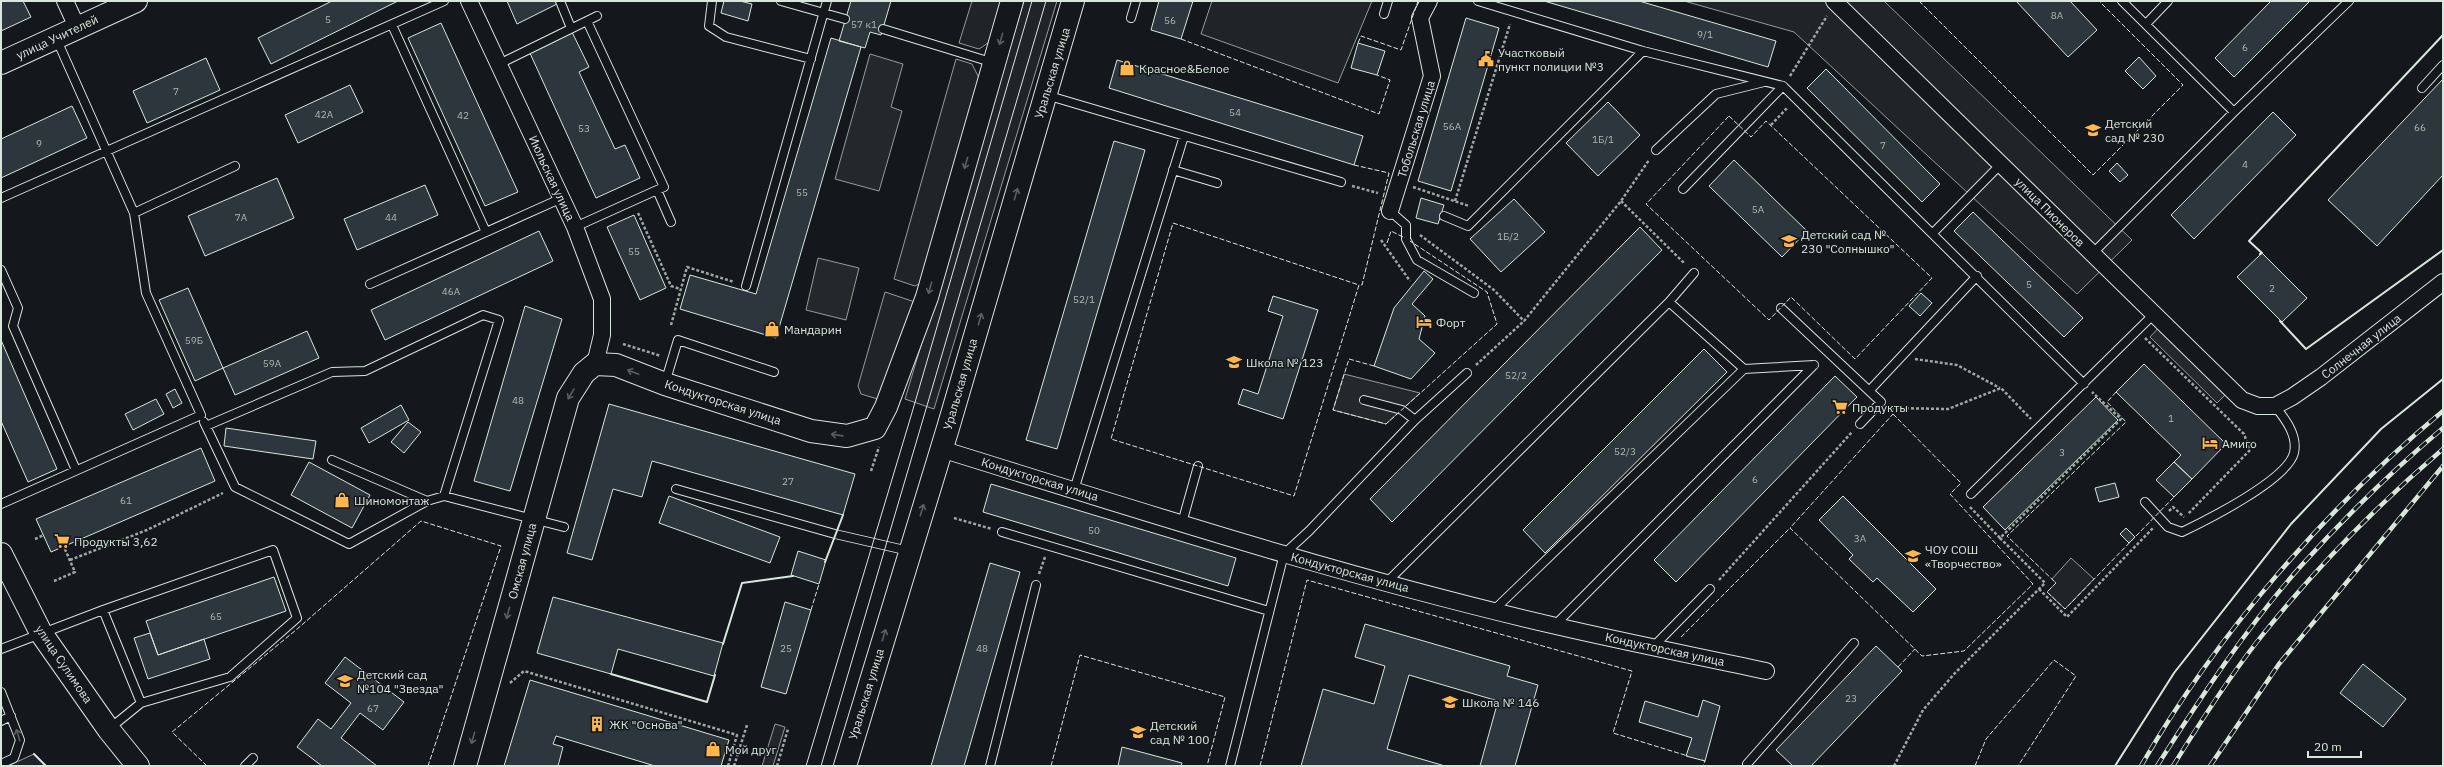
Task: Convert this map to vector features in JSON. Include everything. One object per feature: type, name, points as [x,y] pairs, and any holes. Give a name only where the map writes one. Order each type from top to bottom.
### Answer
[{"type":"main road","name":"улица Учителей","points":[[1,63],[136,1]]},
{"type":"main road","points":[[877,437],[886,407],[928,296],[1012,1]]},
{"type":"main road","name":"Уральская улица","points":[[845,766],[941,449],[1073,1]]},
{"type":"main road","name":"Кондукторская улица","points":[[595,364],[616,365],[665,384],[811,431],[847,436],[877,437]]},
{"type":"main road","name":"Омская улица","points":[[465,766],[568,398],[584,373],[595,364]]},
{"type":"main road","name":"улица Сулимова","points":[[1,554],[41,633],[108,730],[138,766]]},
{"type":"street","points":[[65,1],[77,27]]},
{"type":"street","name":"Июльская улица","points":[[469,1],[575,227],[602,299],[602,335],[595,364]]},
{"type":"street","name":"Тобольская улица","points":[[1390,211],[1432,76],[1420,18],[1430,1]]},
{"type":"street","name":"улица Пионеров","points":[[1835,1],[2242,400],[2258,406],[2276,406]]},
{"type":"street","name":"Солнечная улица","points":[[2276,406],[2321,377],[2443,282]]},
{"type":"street","name":"Кондукторская улица","points":[[941,449],[1284,554],[1387,582],[1554,626],[1766,671]]},
{"type":"lane","points":[[1,198],[444,1]]},
{"type":"lane","points":[[560,1],[571,28]]},
{"type":"lane","points":[[712,1],[709,26],[720,33],[810,59]]},
{"type":"lane","points":[[781,1],[845,19]]},
{"type":"lane","points":[[746,286],[827,1]]},
{"type":"lane","points":[[1131,18],[1136,1]]},
{"type":"lane","points":[[1384,14],[1388,1]]},
{"type":"lane","points":[[1478,1],[1643,51],[1784,86],[1977,276],[2084,384]]},
{"type":"lane","points":[[2122,1],[2234,112]]},
{"type":"lane","points":[[2146,24],[2168,1]]},
{"type":"lane","points":[[2092,254],[2234,112],[2349,1]]},
{"type":"lane","points":[[499,64],[597,16]]},
{"type":"lane","points":[[575,227],[664,187],[587,21]]},
{"type":"lane","points":[[392,25],[486,232]]},
{"type":"lane","points":[[883,29],[994,63]]},
{"type":"lane","points":[[56,37],[134,213],[146,293],[235,487],[349,544],[427,501],[444,496],[518,517],[534,519],[564,527]]},
{"type":"lane","points":[[1444,216],[1468,226],[1643,51]]},
{"type":"lane","points":[[2422,88],[2443,65]]},
{"type":"lane","points":[[1656,150],[1716,94],[1765,82]]},
{"type":"lane","points":[[1683,189],[1784,86]]},
{"type":"lane","points":[[1045,95],[1341,182]]},
{"type":"lane","points":[[1074,490],[1184,136]]},
{"type":"lane","points":[[1932,233],[2001,164]]},
{"type":"lane","points":[[134,213],[235,166]]},
{"type":"lane","points":[[1173,170],[1217,183]]},
{"type":"lane","points":[[657,190],[671,222]]},
{"type":"lane","points":[[370,284],[562,198]]},
{"type":"lane","points":[[1390,211],[1406,225],[1406,239],[1417,260],[1474,293]]},
{"type":"lane","points":[[1,270],[18,308],[12,326],[76,470]]},
{"type":"lane","points":[[1387,582],[1669,302],[1694,273]]},
{"type":"lane","points":[[1870,390],[1977,276]]},
{"type":"lane","points":[[1669,302],[1744,369]]},
{"type":"lane","points":[[1780,308],[1870,390],[1881,402],[1860,424]]},
{"type":"lane","points":[[1971,494],[2040,428],[2154,314]]},
{"type":"lane","points":[[206,426],[332,372],[365,371],[483,315],[499,320],[444,496]]},
{"type":"lane","points":[[665,384],[678,340],[774,372]]},
{"type":"lane","points":[[1494,610],[1744,369],[1814,366],[1554,626]]},
{"type":"lane","points":[[1230,766],[1284,554],[1309,531],[1415,420],[1466,373]]},
{"type":"lane","points":[[1364,400],[1402,410],[1415,420]]},
{"type":"lane","points":[[2145,502],[2168,527],[2182,532],[2215,516],[2266,484],[2288,464],[2294,454],[2294,442],[2289,426],[2276,406]]},
{"type":"lane","points":[[1,504],[202,415]]},
{"type":"lane","points":[[332,460],[427,501]]},
{"type":"lane","points":[[1182,523],[1198,466]]},
{"type":"lane","points":[[676,489],[835,534],[910,552]]},
{"type":"lane","points":[[1002,532],[1269,611]]},
{"type":"lane","points":[[1,649],[103,610],[273,550],[297,618],[230,677],[141,703],[108,730]]},
{"type":"lane","points":[[990,766],[1036,585]]},
{"type":"lane","points":[[1654,647],[1710,589]]},
{"type":"lane","points":[[103,610],[141,703]]},
{"type":"lane","points":[[1748,766],[1747,764],[1854,643]]},
{"type":"lane","points":[[1,692],[20,740],[14,758],[1,764]]},
{"type":"lane","points":[[1,721],[11,716]]},
{"type":"lane","points":[[245,766],[252,758]]},
{"type":"path","points":[[1784,86],[1835,1]]},
{"type":"path","points":[[1455,201],[1514,12]]},
{"type":"path","points":[[1771,125],[1796,99]]},
{"type":"path","points":[[1466,373],[1524,321],[1621,201],[1656,150]]},
{"type":"path","points":[[1341,182],[1377,193]]},
{"type":"path","points":[[1399,183],[1483,211]]},
{"type":"path","points":[[633,201],[671,286],[680,289]]},
{"type":"path","points":[[1621,201],[1694,273]]},
{"type":"path","points":[[1406,225],[1494,290],[1524,321]]},
{"type":"path","points":[[1380,240],[1410,281]]},
{"type":"path","points":[[671,325],[687,267],[746,286]]},
{"type":"path","points":[[2039,589],[2067,617],[2173,507],[2184,518],[2250,450],[2244,434],[2138,331]]},
{"type":"path","points":[[623,344],[664,357]]},
{"type":"path","points":[[1901,356],[1957,365],[2001,388],[2040,428]]},
{"type":"path","points":[[2000,538],[2121,419],[2084,384]]},
{"type":"path","points":[[1873,411],[1895,408],[1948,409],[2001,388]]},
{"type":"path","points":[[1710,589],[1860,424]]},
{"type":"path","points":[[872,471],[877,437]]},
{"type":"path","points":[[70,560],[147,530],[235,487]]},
{"type":"path","points":[[1894,766],[1923,710],[1955,673],[2045,583],[1964,501],[1971,494]]},
{"type":"path","points":[[954,518],[1002,532]]},
{"type":"path","points":[[35,539],[44,535]]},
{"type":"path","points":[[1036,585],[1049,546]]},
{"type":"path","points":[[54,581],[75,572],[64,547]]},
{"type":"path","points":[[524,671],[737,736],[728,766]]},
{"type":"path","points":[[734,766],[747,725]]},
{"type":"path","points":[[777,766],[788,729]]},
{"type":"shaded area","points":[[972,1],[1007,1],[1001,22],[995,34],[979,49],[959,43]]},
{"type":"shaded area","points":[[1024,1],[1057,1],[934,409],[905,399]]},
{"type":"shaded area","points":[[1212,1],[1372,1],[1338,83],[1201,34]]},
{"type":"shaded area","points":[[1684,1],[1884,1],[2132,240],[2077,294],[1794,32]]},
{"type":"shaded area","points":[[870,54],[903,64],[891,107],[902,111],[879,191],[835,179]]},
{"type":"shaded area","points":[[956,59],[972,64],[980,80],[921,283],[915,286],[894,279]]},
{"type":"shaded area","points":[[818,258],[859,268],[846,320],[806,310]]},
{"type":"shaded area","points":[[885,292],[915,302],[881,400],[861,394],[858,386]]},
{"type":"shaded area","points":[[2163,323],[2231,389],[2217,403],[2150,337]]},
{"type":"shaded area","points":[[1344,374],[1420,393],[1386,424],[1333,410]]},
{"type":"shaded area","points":[[2071,558],[2094,579],[2065,609],[2047,592],[2056,583],[2052,579]]},
{"type":"shaded area","points":[[775,724],[785,727],[773,766],[762,766]]},
{"type":"shaded area","points":[[34,754],[46,766],[8,766]]},
{"type":"building","points":[[1,1],[23,1],[31,17],[1,31]]},
{"type":"building","points":[[332,1],[398,1],[271,64],[258,38]]},
{"type":"building","points":[[507,1],[555,1],[557,4],[517,24]]},
{"type":"building","points":[[724,1],[740,1],[752,4],[748,21],[721,13]]},
{"type":"building","points":[[851,1],[891,1],[881,35],[870,32],[865,48],[839,41]]},
{"type":"building","points":[[1159,1],[1193,1],[1181,39],[1151,30]]},
{"type":"building","points":[[1544,1],[1639,1],[1776,41],[1768,67]]},
{"type":"building","points":[[2016,1],[2070,1],[2097,30],[2068,57]]},
{"type":"building","points":[[2271,1],[2310,1],[2234,77],[2215,58]]},
{"type":"building","points":[[1466,18],[1499,28],[1451,191],[1418,181]]},
{"type":"building","points":[[441,23],[518,192],[485,206],[408,38]]},
{"type":"building","points":[[572,32],[589,67],[579,72],[615,149],[625,145],[640,178],[596,198],[529,51]]},
{"type":"building","points":[[831,38],[861,47],[776,338],[680,309],[690,275],[756,294]]},
{"type":"building","points":[[1358,43],[1385,51],[1377,75],[1351,68]]},
{"type":"building","points":[[2139,57],[2156,76],[2143,89],[2125,71]]},
{"type":"building","points":[[206,58],[220,90],[147,123],[133,91]]},
{"type":"building","points":[[1117,60],[1363,136],[1354,165],[1109,88]]},
{"type":"building","points":[[1826,69],[1940,184],[1922,202],[1807,88]]},
{"type":"building","points":[[2443,79],[2443,175],[2377,246],[2328,200]]},
{"type":"building","points":[[350,85],[363,112],[298,143],[285,115]]},
{"type":"building","points":[[1608,102],[1640,135],[1598,176],[1566,143]]},
{"type":"building","points":[[72,106],[87,138],[1,178],[1,139]]},
{"type":"building","points":[[2273,112],[2296,135],[2194,239],[2171,215]]},
{"type":"building","points":[[1114,141],[1145,150],[1057,449],[1026,440]]},
{"type":"building","points":[[1734,160],[1807,231],[1782,257],[1709,186]]},
{"type":"building","points":[[2117,163],[2128,175],[2120,182],[2109,171]]},
{"type":"building","points":[[277,178],[294,218],[205,256],[188,216]]},
{"type":"building","points":[[425,185],[438,215],[357,250],[344,219]]},
{"type":"building","points":[[1421,198],[1444,205],[1438,224],[1416,218]]},
{"type":"building","points":[[1514,199],[1545,232],[1501,272],[1470,239]]},
{"type":"building","points":[[1973,212],[2083,318],[2064,337],[1954,231]]},
{"type":"building","points":[[634,215],[666,288],[640,300],[607,227]]},
{"type":"building","points":[[1640,227],[1662,250],[1392,522],[1370,499]]},
{"type":"building","points":[[539,231],[553,261],[385,340],[371,310]]},
{"type":"building","points":[[2262,253],[2307,298],[2282,322],[2237,277]]},
{"type":"building","points":[[1424,271],[1433,279],[1412,304],[1425,316],[1419,339],[1435,353],[1411,379],[1374,366],[1394,308]]},
{"type":"building","points":[[188,288],[223,368],[195,381],[159,300]]},
{"type":"building","points":[[1921,293],[1932,303],[1920,316],[1909,306]]},
{"type":"building","points":[[1273,296],[1318,310],[1283,419],[1238,404],[1243,389],[1258,394],[1283,316],[1268,311]]},
{"type":"building","points":[[525,306],[562,319],[510,491],[474,481]]},
{"type":"building","points":[[307,331],[319,358],[235,395],[223,368]]},
{"type":"building","points":[[1,340],[57,469],[28,482],[1,421]]},
{"type":"building","points":[[1704,349],[1727,372],[1545,553],[1523,530]]},
{"type":"building","points":[[2144,364],[2226,444],[2192,479],[2174,462],[2181,455],[2116,392]]},
{"type":"building","points":[[1835,376],[1857,397],[1676,582],[1654,560]]},
{"type":"building","points":[[175,389],[182,403],[173,408],[166,394]]},
{"type":"building","points":[[2096,397],[2118,420],[2005,530],[1983,507]]},
{"type":"building","points":[[156,399],[164,414],[133,430],[125,414]]},
{"type":"building","points":[[609,404],[855,474],[843,515],[652,461],[642,497],[613,489],[592,560],[567,553]]},
{"type":"building","points":[[401,405],[409,420],[369,443],[361,428]]},
{"type":"building","points":[[408,422],[421,432],[404,453],[391,442]]},
{"type":"building","points":[[226,428],[316,441],[313,459],[224,446]]},
{"type":"building","points":[[201,448],[215,481],[51,552],[36,519]]},
{"type":"building","points":[[309,462],[370,495],[352,528],[291,495]]},
{"type":"building","points":[[2174,462],[2192,479],[2174,497],[2156,480]]},
{"type":"building","points":[[2115,483],[2119,497],[2099,502],[2095,488]]},
{"type":"building","points":[[991,484],[1236,558],[1228,586],[983,512]]},
{"type":"building","points":[[669,496],[780,537],[770,563],[659,523]]},
{"type":"building","points":[[1843,496],[1936,589],[1913,612],[1877,578],[1873,582],[1849,559],[1853,555],[1819,520]]},
{"type":"building","points":[[2126,528],[2135,537],[2129,543],[2120,534]]},
{"type":"building","points":[[798,551],[826,560],[819,584],[791,575]]},
{"type":"building","points":[[990,563],[1020,572],[964,766],[931,766]]},
{"type":"building","points":[[274,577],[286,611],[158,655],[146,621]]},
{"type":"building","points":[[553,597],[723,643],[714,676],[618,649],[611,674],[537,653]]},
{"type":"building","points":[[785,602],[811,610],[786,694],[761,687]]},
{"type":"building","points":[[1365,624],[1510,666],[1507,676],[1538,685],[1515,766],[1480,766],[1498,701],[1409,675],[1387,749],[1445,766],[1301,766],[1323,689],[1374,704],[1385,666],[1355,657]]},
{"type":"building","points":[[150,633],[158,655],[204,639],[210,659],[148,679],[134,638]]},
{"type":"building","points":[[1876,646],[1902,671],[1811,766],[1793,766],[1776,750]]},
{"type":"building","points":[[345,657],[404,702],[383,730],[360,713],[341,738],[377,766],[322,766],[297,747],[318,719],[331,729],[351,703],[325,683]]},
{"type":"building","points":[[2363,664],[2406,699],[2383,727],[2340,693]]},
{"type":"building","name":"ЖК \"Основа\"","points":[[530,680],[729,740],[721,766],[655,766],[556,736],[553,744],[563,747],[558,766],[504,766]]},
{"type":"building","points":[[1703,700],[1720,706],[1705,761],[1686,756],[1692,738],[1639,722],[1645,701],[1698,717]]},
{"type":"building","points":[[1122,747],[1182,763],[1181,766],[1118,766]]},
{"type":"tram line","points":[[806,766],[911,416],[1032,1]]},
{"type":"tram line","points":[[821,766],[1046,1]]},
{"type":"railway","points":[[2141,766],[2171,717],[2204,668],[2239,621],[2277,575],[2316,531],[2357,489],[2443,411]]},
{"type":"railway","points":[[2157,766],[2190,714],[2261,614],[2280,590],[2351,513],[2405,461],[2443,428]]},
{"type":"railway","points":[[2173,766],[2234,673],[2256,643],[2299,591],[2369,517],[2443,449]]},
{"type":"railway","points":[[2210,766],[2279,664],[2443,466]]},
{"type":"fence","points":[[1358,43],[1361,36],[1401,50],[1418,1]]},
{"type":"fence","points":[[1919,1],[2093,175],[2183,85],[2099,1]]},
{"type":"fence","points":[[1181,39],[1379,114],[1390,80],[1377,75]]},
{"type":"fence","points":[[1729,116],[1751,137],[1766,121],[1932,278],[1855,359],[1791,297],[1769,320],[1646,204],[1729,116]]},
{"type":"fence","points":[[1354,165],[1389,173],[1362,285],[1359,285]]},
{"type":"fence","points":[[1173,223],[1359,285],[1294,496],[1111,439],[1173,223]]},
{"type":"fence","points":[[1387,243],[1391,231],[1405,238]]},
{"type":"fence","points":[[1374,366],[1349,359],[1333,410],[1386,424],[1497,324],[1487,292],[1410,241]]},
{"type":"fence","points":[[2116,392],[2107,402],[2126,422],[2007,536],[2056,583],[2047,592],[2065,609],[2174,497]]},
{"type":"fence","points":[[1893,414],[1961,483],[1950,494],[2033,584],[1964,651],[1922,656],[1790,528],[1893,414]]},
{"type":"fence","points":[[207,766],[172,732],[296,630],[421,521],[501,546],[428,766]]},
{"type":"fence","points":[[1681,637],[1790,528]]},
{"type":"fence","points":[[1260,766],[1307,580],[1632,671],[1613,733],[1688,756]]},
{"type":"fence","points":[[811,610],[819,584]]},
{"type":"fence","points":[[1898,667],[1915,649]]},
{"type":"fence","points":[[1051,766],[1080,655],[1225,697],[1207,766]]},
{"type":"fence","points":[[1975,766],[1986,739],[2054,660],[2076,676],[2018,766]]},
{"type":"fence","points":[[34,754],[46,766]]},
{"type":"fence","points":[[1702,760],[1705,761],[1703,766]]},
{"type":"wall","points":[[2260,254],[2262,253],[2249,241],[2443,35]]},
{"type":"wall","points":[[2280,321],[2306,349],[2443,250]]},
{"type":"wall","points":[[2115,766],[2174,673],[2291,524],[2381,429],[2443,379]]},
{"type":"wall","points":[[825,562],[843,515]]},
{"type":"wall","points":[[723,644],[742,583],[793,576]]},
{"type":"wall","points":[[611,674],[707,702],[715,675]]},
{"type":"wall","points":[[34,754],[46,766]]},
{"type":"place","name":"Участковый пункт полиции №3","points":[[1486,59]]},
{"type":"place","name":"Красное&Белое","points":[[1127,68]]},
{"type":"place","name":"Детский сад № 230","points":[[2093,130]]},
{"type":"place","name":"Детский сад № 230 \"Солнышко\"","points":[[1789,241]]},
{"type":"place","name":"Форт","points":[[1424,322]]},
{"type":"place","name":"Мандарин","points":[[772,329]]},
{"type":"place","name":"Школа № 123","points":[[1234,362]]},
{"type":"place","name":"Продукты","points":[[1840,407]]},
{"type":"place","name":"Амиго","points":[[2210,443]]},
{"type":"place","name":"Шиномонтаж","points":[[342,500]]},
{"type":"place","name":"Продукты 3,62","points":[[62,541]]},
{"type":"place","name":"ЧОУ СОШ «Творчество»","points":[[1913,556]]},
{"type":"place","name":"Детский сад №104 \"Звезда\"","points":[[345,681]]},
{"type":"place","name":"Школа № 146","points":[[1450,702]]},
{"type":"place","name":"ЖК \"Основа\"","points":[[597,724]]},
{"type":"place","name":"Детский сад № 100","points":[[1138,732]]},
{"type":"place","name":"Мой друг","points":[[713,749]]}]
